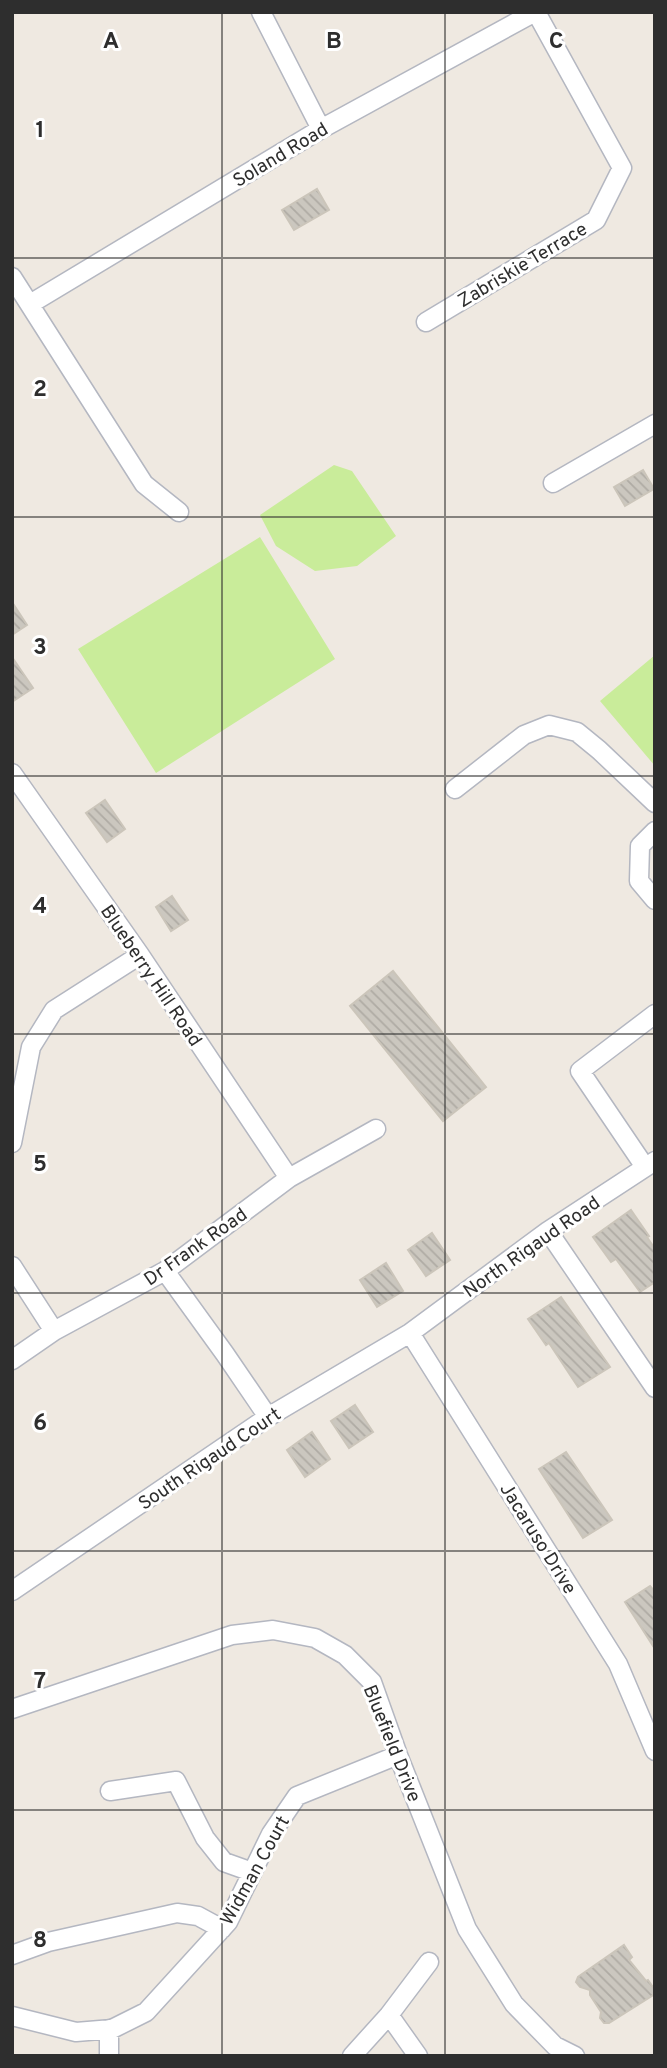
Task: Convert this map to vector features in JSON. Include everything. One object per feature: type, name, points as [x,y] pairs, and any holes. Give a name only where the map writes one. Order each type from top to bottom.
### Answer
[{"type":"street","points":[[261,12],[321,129]]},
{"type":"street","name":"Soland Road","points":[[30,304],[321,129],[536,12]]},
{"type":"street","name":"Zabriskie Terrace","points":[[426,322],[596,220],[622,168],[536,12]]},
{"type":"street","points":[[12,277],[144,484],[179,512]]},
{"type":"street","points":[[553,483],[655,424]]},
{"type":"street","points":[[455,789],[524,735],[550,725],[577,732],[655,803]]},
{"type":"street","name":"Blueberry Hill Road","points":[[12,773],[17,792],[140,956],[289,1178]]},
{"type":"street","points":[[655,831],[640,846],[639,881],[655,900]]},
{"type":"street","points":[[12,1143],[31,1047],[54,1010],[140,956]]},
{"type":"street","points":[[650,1164],[580,1071],[655,1013]]},
{"type":"street","name":"Dr Frank Road","points":[[12,1360],[54,1331],[165,1271],[289,1178],[376,1129]]},
{"type":"street","name":"North Rigaud Road","points":[[410,1333],[548,1231],[650,1164]]},
{"type":"street","points":[[548,1231],[655,1388]]},
{"type":"street","points":[[12,1266],[54,1331]]},
{"type":"street","points":[[165,1271],[268,1417]]},
{"type":"street","name":"South Rigaud Court","points":[[12,1591],[268,1417],[410,1333]]},
{"type":"street","name":"Jacaruso Drive","points":[[410,1333],[618,1664],[655,1751]]},
{"type":"street","name":"Bluefield Drive","points":[[12,1709],[232,1635],[273,1630],[315,1639],[345,1655],[372,1682],[467,1929],[514,2004],[555,2046],[575,2056]]},
{"type":"street","name":"Widman Court","points":[[12,2017],[76,2032],[108,2029],[146,2012],[228,1922],[271,1834],[297,1796],[398,1755]]},
{"type":"street","points":[[110,1791],[176,1781],[205,1838],[224,1862],[252,1872]]},
{"type":"street","points":[[12,1955],[48,1942],[177,1913],[198,1916],[222,1929]]},
{"type":"street","points":[[352,2056],[389,2015],[429,1962]]},
{"type":"street","points":[[389,2015],[418,2056]]},
{"type":"street","points":[[108,2029],[109,2056]]},
{"type":"green space","points":[[334,465],[352,471],[396,536],[357,566],[315,571],[276,546],[260,515]]},
{"type":"green space","points":[[260,537],[335,659],[156,773],[78,649]]},
{"type":"green space","points":[[655,655],[655,766],[600,701]]},
{"type":"building","points":[[317,189],[329,210],[294,230],[282,210]]},
{"type":"building","points":[[643,470],[654,489],[625,506],[614,487]]},
{"type":"building","points":[[12,602],[27,625],[12,635]]},
{"type":"building","points":[[12,657],[33,688],[12,702]]},
{"type":"building","points":[[105,800],[125,829],[107,842],[86,813]]},
{"type":"building","points":[[172,896],[188,920],[171,931],[156,907]]},
{"type":"building","points":[[393,971],[486,1087],[443,1121],[350,1006]]},
{"type":"building","points":[[631,1210],[655,1249],[655,1282],[640,1292],[616,1259],[611,1262],[593,1237]]},
{"type":"building","points":[[432,1233],[450,1260],[426,1276],[408,1250]]},
{"type":"building","points":[[386,1263],[403,1291],[377,1307],[360,1280]]},
{"type":"building","points":[[561,1297],[610,1367],[578,1387],[549,1343],[546,1345],[528,1319]]},
{"type":"building","points":[[355,1405],[373,1432],[349,1448],[331,1421]]},
{"type":"building","points":[[312,1432],[330,1459],[305,1477],[287,1450]]},
{"type":"building","points":[[566,1452],[612,1520],[583,1538],[539,1469]]},
{"type":"building","points":[[650,1586],[655,1592],[655,1649],[625,1602]]},
{"type":"building","points":[[624,1945],[632,1957],[629,1960],[646,1981],[648,1980],[655,1994],[609,2023],[604,2023],[590,1990],[580,1987],[576,1982],[578,1977]]}]
